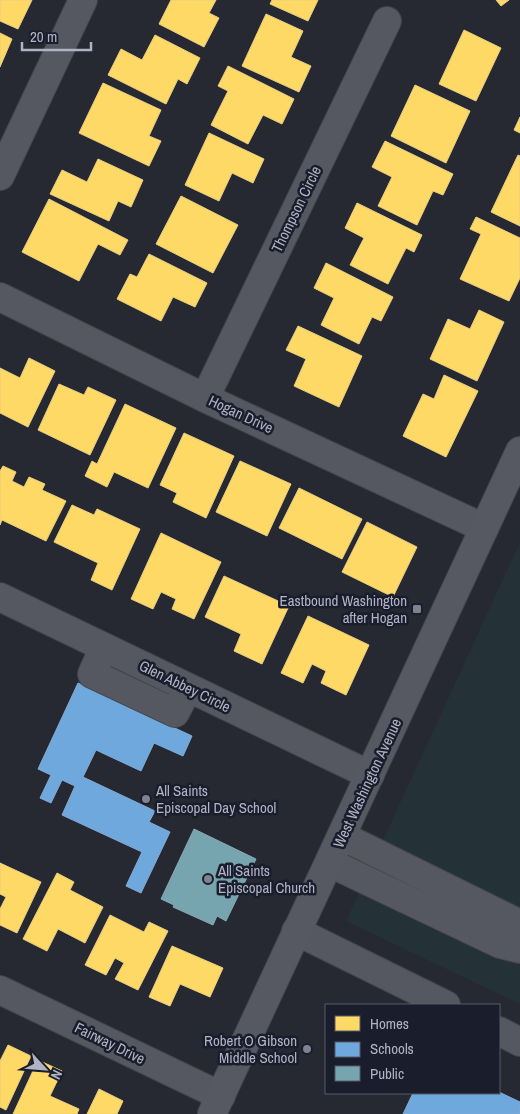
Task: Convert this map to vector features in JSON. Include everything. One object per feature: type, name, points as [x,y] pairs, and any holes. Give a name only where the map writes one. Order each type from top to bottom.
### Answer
[{"type":"main road","name":"West Washington Avenue","points":[[217,1105],[520,451]]},
{"type":"street","points":[[0,176],[83,0]]},
{"type":"street","name":"Thompson Circle","points":[[205,398],[387,20]]},
{"type":"street","name":"Hogan Drive","points":[[0,298],[205,398],[484,528]]},
{"type":"street","name":"Glen Abbey Circle","points":[[0,597],[370,775]]},
{"type":"street","points":[[342,836],[512,920],[520,928]]},
{"type":"street","points":[[330,863],[500,944],[520,949]]},
{"type":"street","points":[[296,931],[444,1004]]},
{"type":"street","name":"Fairway Drive","points":[[0,990],[217,1105]]},
{"type":"street","points":[[500,1032],[520,1042]]},
{"type":"shaded area","points":[[520,542],[520,1004],[346,921]]},
{"type":"building: Homes","points":[[0,0],[32,0],[18,29],[0,21]]},
{"type":"building: Homes","points":[[171,0],[216,0],[209,13],[219,18],[204,47],[159,24]]},
{"type":"building: Homes","points":[[272,0],[318,0],[308,21],[270,4]]},
{"type":"building: Homes","points":[[496,0],[509,0],[501,6]]},
{"type":"building: Homes","points":[[266,14],[303,31],[291,57],[311,66],[299,92],[242,66]]},
{"type":"building: Homes","points":[[464,30],[501,48],[476,101],[439,84]]},
{"type":"building: Homes","points":[[0,33],[12,39],[0,67]]},
{"type":"building: Homes","points":[[155,35],[200,58],[187,84],[178,79],[166,104],[108,75],[121,49],[142,60]]},
{"type":"building: Homes","points":[[228,66],[294,99],[282,124],[263,115],[248,144],[211,125],[228,91],[218,86]]},
{"type":"building: Homes","points":[[103,83],[161,110],[149,136],[161,141],[149,166],[79,133]]},
{"type":"building: Homes","points":[[415,85],[470,111],[446,163],[391,136]]},
{"type":"building: Homes","points":[[520,117],[520,133],[514,130]]},
{"type":"building: Homes","points":[[209,133],[264,159],[253,183],[232,173],[219,201],[185,185]]},
{"type":"building: Homes","points":[[385,141],[453,174],[443,195],[433,191],[417,225],[378,206],[392,177],[372,167]]},
{"type":"building: Homes","points":[[518,155],[520,156],[520,226],[491,212]]},
{"type":"building: Homes","points":[[98,159],[143,180],[131,207],[118,201],[109,221],[50,194],[62,170],[87,182]]},
{"type":"building: Homes","points":[[181,196],[238,225],[213,273],[156,244]]},
{"type":"building: Homes","points":[[49,199],[128,240],[120,255],[98,244],[79,281],[22,252]]},
{"type":"building: Homes","points":[[357,203],[422,235],[414,252],[406,248],[388,284],[350,265],[364,238],[345,228]]},
{"type":"building: Homes","points":[[476,217],[520,238],[520,278],[509,301],[460,279],[481,234],[470,229]]},
{"type":"building: Homes","points":[[149,254],[207,283],[195,307],[173,297],[161,321],[117,299],[130,274],[137,277]]},
{"type":"building: Homes","points":[[326,263],[393,297],[381,321],[372,317],[359,344],[321,325],[334,298],[314,288]]},
{"type":"building: Homes","points":[[479,310],[504,322],[477,381],[430,359],[448,319],[470,329]]},
{"type":"building: Homes","points":[[298,326],[362,356],[339,407],[294,386],[306,359],[286,350]]},
{"type":"building: Homes","points":[[29,358],[55,371],[28,427],[0,413],[0,368],[20,378]]},
{"type":"building: Homes","points":[[444,375],[478,391],[446,457],[403,436],[423,394],[434,399]]},
{"type":"building: Homes","points":[[59,384],[84,395],[88,387],[116,400],[90,455],[38,430]]},
{"type":"building: Homes","points":[[125,404],[176,428],[148,488],[114,472],[107,487],[85,476],[92,461],[97,464]]},
{"type":"building: Homes","points":[[184,433],[234,456],[206,518],[173,502],[177,493],[160,485]]},
{"type":"building: Homes","points":[[240,461],[291,484],[267,536],[216,512]]},
{"type":"building: Homes","points":[[3,466],[16,472],[12,481],[24,487],[29,477],[45,484],[42,490],[66,501],[46,541],[2,520],[0,525],[0,471]]},
{"type":"building: Homes","points":[[299,488],[362,519],[342,559],[279,528]]},
{"type":"building: Homes","points":[[72,505],[94,515],[97,509],[140,529],[112,590],[91,580],[98,563],[54,542]]},
{"type":"building: Homes","points":[[367,522],[417,547],[393,597],[342,572]]},
{"type":"building: Homes","points":[[161,533],[221,562],[194,619],[172,609],[176,599],[161,592],[153,609],[131,599]]},
{"type":"building: Homes","points":[[224,576],[289,606],[262,664],[234,651],[241,634],[205,617]]},
{"type":"building: Homes","points":[[308,616],[369,645],[346,695],[321,683],[326,671],[312,664],[303,683],[281,673]]},
{"type":"building: Homes","points":[[0,863],[41,882],[17,933],[0,925],[0,909],[6,897],[0,894]]},
{"type":"building: Homes","points":[[57,873],[74,882],[70,890],[103,907],[85,943],[58,929],[47,951],[23,939]]},
{"type":"building: Homes","points":[[110,915],[144,932],[149,922],[168,931],[138,990],[115,979],[124,963],[115,958],[106,975],[85,965]]},
{"type":"building: Homes","points":[[172,946],[223,968],[210,997],[180,984],[170,1006],[149,997]]},
{"type":"building: Homes","points":[[8,1045],[31,1056],[6,1110],[0,1107],[0,1061]]},
{"type":"building: Homes","points":[[38,1060],[62,1071],[50,1096],[79,1109],[77,1114],[13,1114]]},
{"type":"building: Homes","points":[[99,1089],[123,1101],[117,1114],[87,1114]]},
{"type":"building: Schools","points":[[78,683],[192,736],[183,756],[154,743],[141,771],[96,750],[83,777],[155,811],[149,822],[170,832],[141,893],[126,886],[142,852],[62,815],[75,786],[62,780],[51,803],[40,798],[51,775],[38,769]]},
{"type":"building: Schools","points":[[500,1092],[520,1102],[520,1114],[403,1114],[413,1094],[500,1094]]},
{"type":"building: Public","name":"All Saints Episcopal Church","points":[[194,829],[256,859],[226,921],[217,916],[213,925],[173,907],[174,905],[161,899]]},
{"type":"place","name":"Eastbound Washington after Hogan","points":[[417,609]]},
{"type":"place","name":"All Saints Episcopal Day School","points":[[146,799]]},
{"type":"place","name":"All Saints Episcopal Church","points":[[208,879]]},
{"type":"place","name":"Robert O Gibson Middle School","points":[[307,1049]]}]
